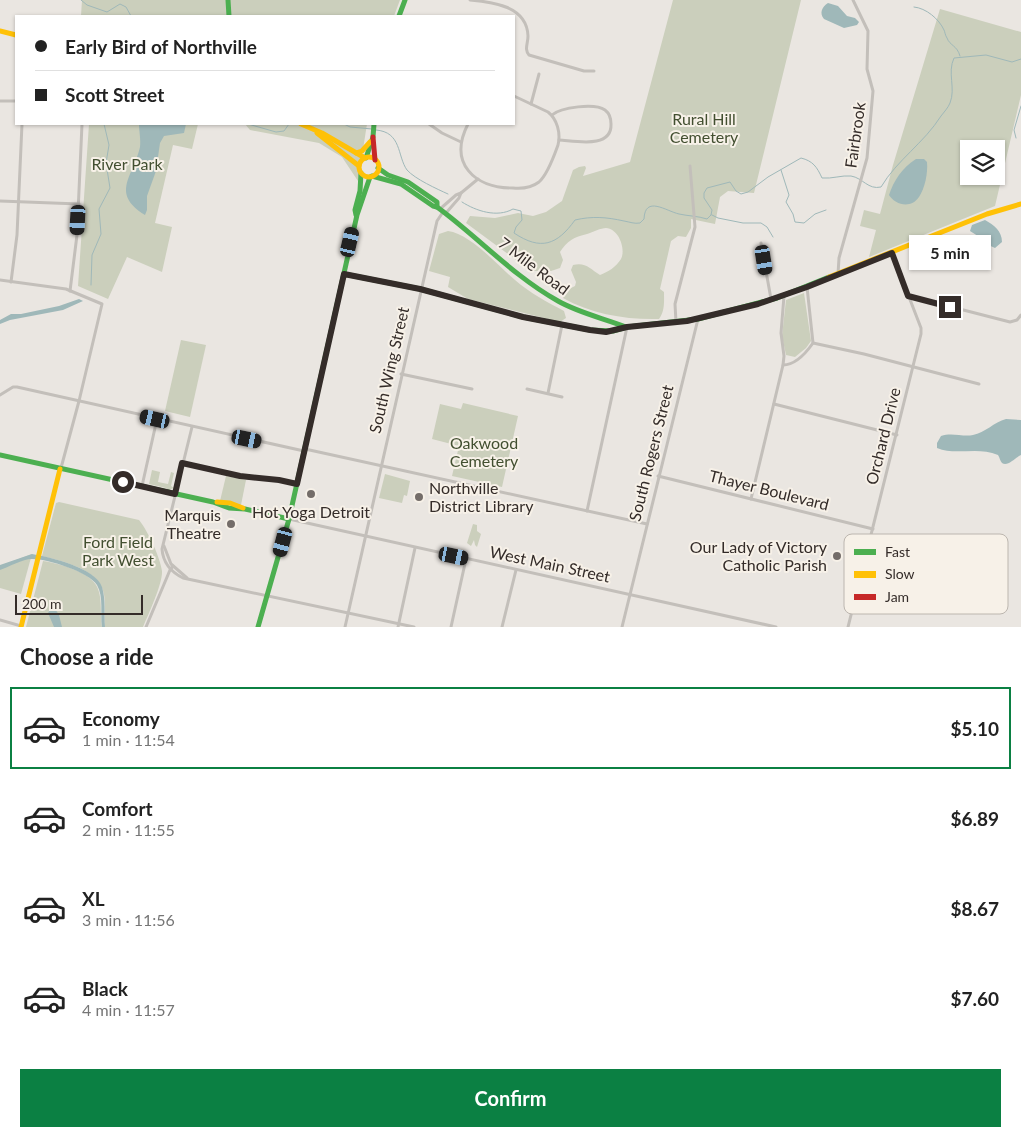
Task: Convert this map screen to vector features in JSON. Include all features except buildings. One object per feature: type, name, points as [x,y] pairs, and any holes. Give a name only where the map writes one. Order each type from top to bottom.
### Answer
[{"type":"street","points":[[228,0],[229,15]]},
{"type":"street","points":[[399,15],[405,0]]},
{"type":"street","points":[[470,0],[499,3],[517,13],[527,31],[526,50],[531,56],[584,71],[594,71]]},
{"type":"street","name":"Fairbrook","points":[[838,275],[839,258],[869,142],[873,88],[867,69],[868,31],[853,0]]},
{"type":"street","points":[[0,31],[15,35]]},
{"type":"street","points":[[531,104],[540,74]]},
{"type":"street","points":[[467,125],[462,134],[461,154],[464,165],[470,173],[488,184],[505,188],[533,186],[544,176],[559,140],[557,123],[552,115],[515,96]]},
{"type":"street","points":[[0,101],[15,102]]},
{"type":"street","points":[[552,115],[564,109],[597,107],[606,112],[611,120],[610,132],[602,140],[592,142],[559,140]]},
{"type":"street","points":[[11,282],[17,235],[22,125]]},
{"type":"street","points":[[70,290],[79,204],[82,125]]},
{"type":"street","points":[[303,125],[322,133],[354,153],[375,160]]},
{"type":"street","points":[[430,125],[461,142]]},
{"type":"street","points":[[317,132],[320,137],[359,166],[361,173],[360,191],[355,210],[356,215]]},
{"type":"street","points":[[354,153],[362,151],[373,133]]},
{"type":"street","points":[[359,166],[360,161],[365,158],[373,133]]},
{"type":"street","points":[[361,173],[365,176],[371,176],[376,173],[378,168],[375,160],[373,133]]},
{"type":"street","points":[[676,322],[675,304],[696,221],[690,166]]},
{"type":"street","name":"7 Mile Road","points":[[378,168],[388,175],[408,182],[437,202],[442,210]]},
{"type":"street","points":[[258,627],[289,519],[356,215],[371,176]]},
{"type":"street","name":"7 Mile Road","points":[[371,176],[401,184],[442,210],[527,280],[552,298],[579,311],[627,327]]},
{"type":"street","points":[[442,210],[459,198],[478,179]]},
{"type":"street","points":[[442,210],[456,195],[461,194]]},
{"type":"street","points":[[0,201],[79,204]]},
{"type":"street","points":[[344,274],[420,289],[523,317],[598,331],[612,331],[627,327],[698,319],[784,296],[987,214],[1021,204]]},
{"type":"street","name":"South Wing Street","points":[[345,627],[420,289],[437,221],[442,210]]},
{"type":"street","points":[[761,243],[771,300]]},
{"type":"street","name":"Orchard Drive","points":[[872,534],[922,331],[892,253]]},
{"type":"street","points":[[0,280],[70,290],[102,304],[21,626],[0,620]]},
{"type":"street","points":[[783,365],[796,361],[813,343],[807,287]]},
{"type":"street","points":[[751,499],[783,365],[784,356],[781,333],[784,296]]},
{"type":"street","points":[[908,296],[1012,322],[1021,315]]},
{"type":"street","name":"South Rogers Street","points":[[622,627],[698,319]]},
{"type":"street","points":[[548,393],[563,325]]},
{"type":"street","points":[[587,511],[627,327]]},
{"type":"street","points":[[813,343],[913,366],[980,384]]},
{"type":"street","points":[[401,374],[472,389]]},
{"type":"street","points":[[0,394],[16,386],[192,427],[647,524]]},
{"type":"street","points":[[527,388],[562,397]]},
{"type":"street","points":[[774,404],[896,435]]},
{"type":"street","points":[[142,486],[157,419]]},
{"type":"street","points":[[192,427],[164,536],[162,554],[178,576],[414,627]]},
{"type":"street","points":[[0,455],[175,494],[214,502],[230,503],[245,509],[289,519]]},
{"type":"street","points":[[182,463],[240,476],[297,484]]},
{"type":"street","name":"Thayer Boulevard","points":[[658,476],[873,529]]},
{"type":"street","name":"West Main Street","points":[[289,519],[776,627]]},
{"type":"street","points":[[398,625],[415,548]]},
{"type":"street","points":[[451,627],[466,559]]},
{"type":"street","points":[[146,627],[171,568]]},
{"type":"street","points":[[502,627],[516,570]]},
{"type":"street","name":"Orchard Drive","points":[[848,627],[851,614]]},
{"type":"green space","points":[[82,0],[400,0],[394,15],[81,15]]},
{"type":"green space","name":"Rural Hill Cemetery","points":[[673,0],[801,0],[754,193],[728,191],[720,197],[715,224],[691,219],[691,228],[686,237],[678,236],[671,241],[660,289],[664,292],[664,303],[659,319],[610,315],[574,304],[563,298],[563,292],[575,286],[576,282],[571,270],[573,265],[585,265],[600,275],[612,269],[619,262],[623,250],[622,245],[618,236],[611,229],[599,229],[568,242],[560,252],[563,260],[560,268],[551,271],[531,271],[466,223],[470,216],[495,218],[518,213],[533,216],[546,212],[562,201],[573,170],[585,166],[583,176],[630,162]]},
{"type":"green space","points":[[940,9],[1021,32],[1021,95],[1005,163],[1005,140],[960,140],[960,185],[1000,185],[995,206],[869,257],[876,230],[860,226],[864,210],[880,214]]},
{"type":"green space","name":"River Park","points":[[89,125],[198,125],[192,149],[173,145],[155,223],[172,227],[162,272],[127,257],[108,299],[78,286]]},
{"type":"green space","points":[[246,125],[367,125],[358,181],[342,157],[319,143],[250,130]]},
{"type":"green space","points":[[448,231],[457,233],[475,244],[521,285],[564,311],[566,318],[560,322],[468,299],[448,287],[450,277],[429,271],[439,234]]},
{"type":"green space","points":[[804,293],[811,341],[795,357],[786,355],[782,336],[786,300]]},
{"type":"green space","points":[[181,340],[206,345],[190,417],[165,411]]},
{"type":"green space","name":"Oakwood Cemetery","points":[[463,403],[518,416],[502,487],[452,476],[459,446],[432,439],[440,404],[461,409]]},
{"type":"green space","points":[[152,470],[160,472],[158,482],[168,484],[171,472],[174,473],[171,486],[174,488],[168,490],[149,484]]},
{"type":"green space","points":[[385,474],[410,481],[407,496],[404,495],[402,503],[379,498]]},
{"type":"green space","points":[[226,476],[246,480],[241,505],[220,501]]},
{"type":"green space","name":"Ford Field Park West","points":[[59,502],[139,520],[150,537],[162,571],[158,591],[143,627],[105,627],[104,597],[98,581],[85,570],[42,556],[56,503]]},
{"type":"green space","points":[[473,524],[477,525],[477,531],[481,534],[477,547],[474,540],[471,546],[467,543]]},
{"type":"green space","points":[[32,554],[21,594],[0,588],[0,566]]},
{"type":"green space","points":[[43,561],[76,570],[91,579],[99,592],[102,627],[26,627]]},
{"type":"water","points":[[828,3],[838,6],[847,16],[855,18],[859,22],[857,25],[844,28],[824,19],[822,10]]},
{"type":"water","points":[[139,125],[186,125],[184,133],[164,136],[160,143],[156,171],[147,196],[145,215],[134,207],[128,199],[126,192],[129,176],[137,158],[140,141]]},
{"type":"water","points":[[916,159],[924,159],[927,162],[923,189],[916,201],[908,204],[899,203],[889,195],[896,179]]},
{"type":"water","points":[[985,220],[994,226],[1001,235],[1002,242],[995,248],[984,243],[981,238],[970,231],[972,225]]},
{"type":"water","points":[[79,299],[83,301],[63,310],[10,320],[0,324],[0,320],[11,314],[21,314],[59,306]]},
{"type":"water","points":[[1006,419],[1021,420],[1021,455],[1007,464],[1002,463],[998,455],[990,452],[952,451],[937,448],[937,443],[941,436],[949,434],[977,434]]},
{"type":"water","points":[[32,554],[72,564],[98,580],[104,597],[105,627],[102,627],[99,590],[93,580],[86,575],[58,564],[33,559],[21,561],[0,570],[0,565]]},
{"type":"water","points":[[54,607],[59,615],[62,627],[54,627],[48,613],[49,608],[52,609]]},
{"type":"waterway","points":[[81,0],[87,5],[107,12],[120,4],[126,7],[130,15]]},
{"type":"waterway","points":[[914,7],[923,9],[935,18],[942,26],[948,41],[960,56]]},
{"type":"waterway","points":[[711,215],[712,210],[704,198],[707,188],[730,182],[736,191],[741,194],[748,192],[768,177],[801,158],[814,165],[822,178],[851,176],[873,187],[881,187],[887,177],[927,135],[949,105],[952,97],[951,69],[954,58],[986,55],[1012,62],[1021,59]]},
{"type":"waterway","points":[[1016,138],[1014,130],[1021,106]]},
{"type":"waterway","points":[[91,285],[92,255],[101,234],[99,209],[110,188],[106,163],[109,145],[104,125]]},
{"type":"waterway","points":[[252,125],[276,132],[284,131],[288,125]]},
{"type":"waterway","points":[[346,125],[372,129]]},
{"type":"waterway","points":[[376,130],[390,135],[395,140],[407,170],[415,177],[448,194]]},
{"type":"waterway","points":[[781,170],[789,195],[786,202],[795,222],[804,223],[815,214],[826,210]]},
{"type":"waterway","points":[[462,202],[487,212],[500,213],[513,209],[521,211],[522,220],[514,233],[524,239],[540,243],[548,243],[555,240],[575,220],[599,218],[640,223],[644,219],[645,212],[652,206],[679,214],[707,219],[711,215]]},
{"type":"waterway","points":[[712,215],[743,223],[761,223],[767,227],[773,237]]},
{"type":"traffic: fast","points":[[228,0],[229,15]]},
{"type":"traffic: fast","points":[[399,15],[405,0]]},
{"type":"traffic: fast","points":[[366,158],[373,137],[374,125]]},
{"type":"traffic: fast","points":[[378,168],[388,175],[408,182],[437,202],[437,207]]},
{"type":"traffic: fast","points":[[356,215],[355,210],[360,191],[361,173]]},
{"type":"traffic: fast","points":[[372,176],[401,184],[437,207],[526,280],[558,301],[626,327]]},
{"type":"traffic: fast","points":[[258,627],[289,519],[357,215],[370,177]]},
{"type":"traffic: fast","points":[[344,274],[420,289],[523,317],[590,330],[613,331],[627,327],[698,319],[777,298],[829,277]]},
{"type":"traffic: fast","points":[[0,455],[213,502],[229,508],[245,509],[289,519]]},
{"type":"traffic: slow","points":[[0,31],[15,35]]},
{"type":"traffic: slow","points":[[303,125],[322,133],[365,158]]},
{"type":"traffic: slow","points":[[317,133],[359,166]]},
{"type":"traffic: slow","points":[[356,153],[362,151],[370,142]]},
{"type":"traffic: slow","points":[[369,157],[376,160],[379,167],[376,174],[369,177],[362,174],[359,167],[362,160],[369,157]]},
{"type":"traffic: slow","points":[[829,277],[987,214],[1021,204]]},
{"type":"traffic: slow","points":[[21,627],[60,469]]},
{"type":"traffic: slow","points":[[217,502],[230,503],[243,508]]},
{"type":"traffic: jam","points":[[373,137],[375,160]]},
{"type":"place","name":"Hot Yoga Detroit","points":[[311,494]]},
{"type":"place","name":"Northville District Library","points":[[419,497]]},
{"type":"place","name":"Marquis Theatre","points":[[231,524]]},
{"type":"place","name":"Our Lady of Victory Catholic Parish","points":[[837,556]]},
{"type":"route","points":[[123,482],[175,494],[182,463],[233,475],[297,484],[344,274],[420,289],[523,317],[606,332],[627,327],[698,319],[758,304],[807,287],[892,253],[908,296],[950,307]]}]
